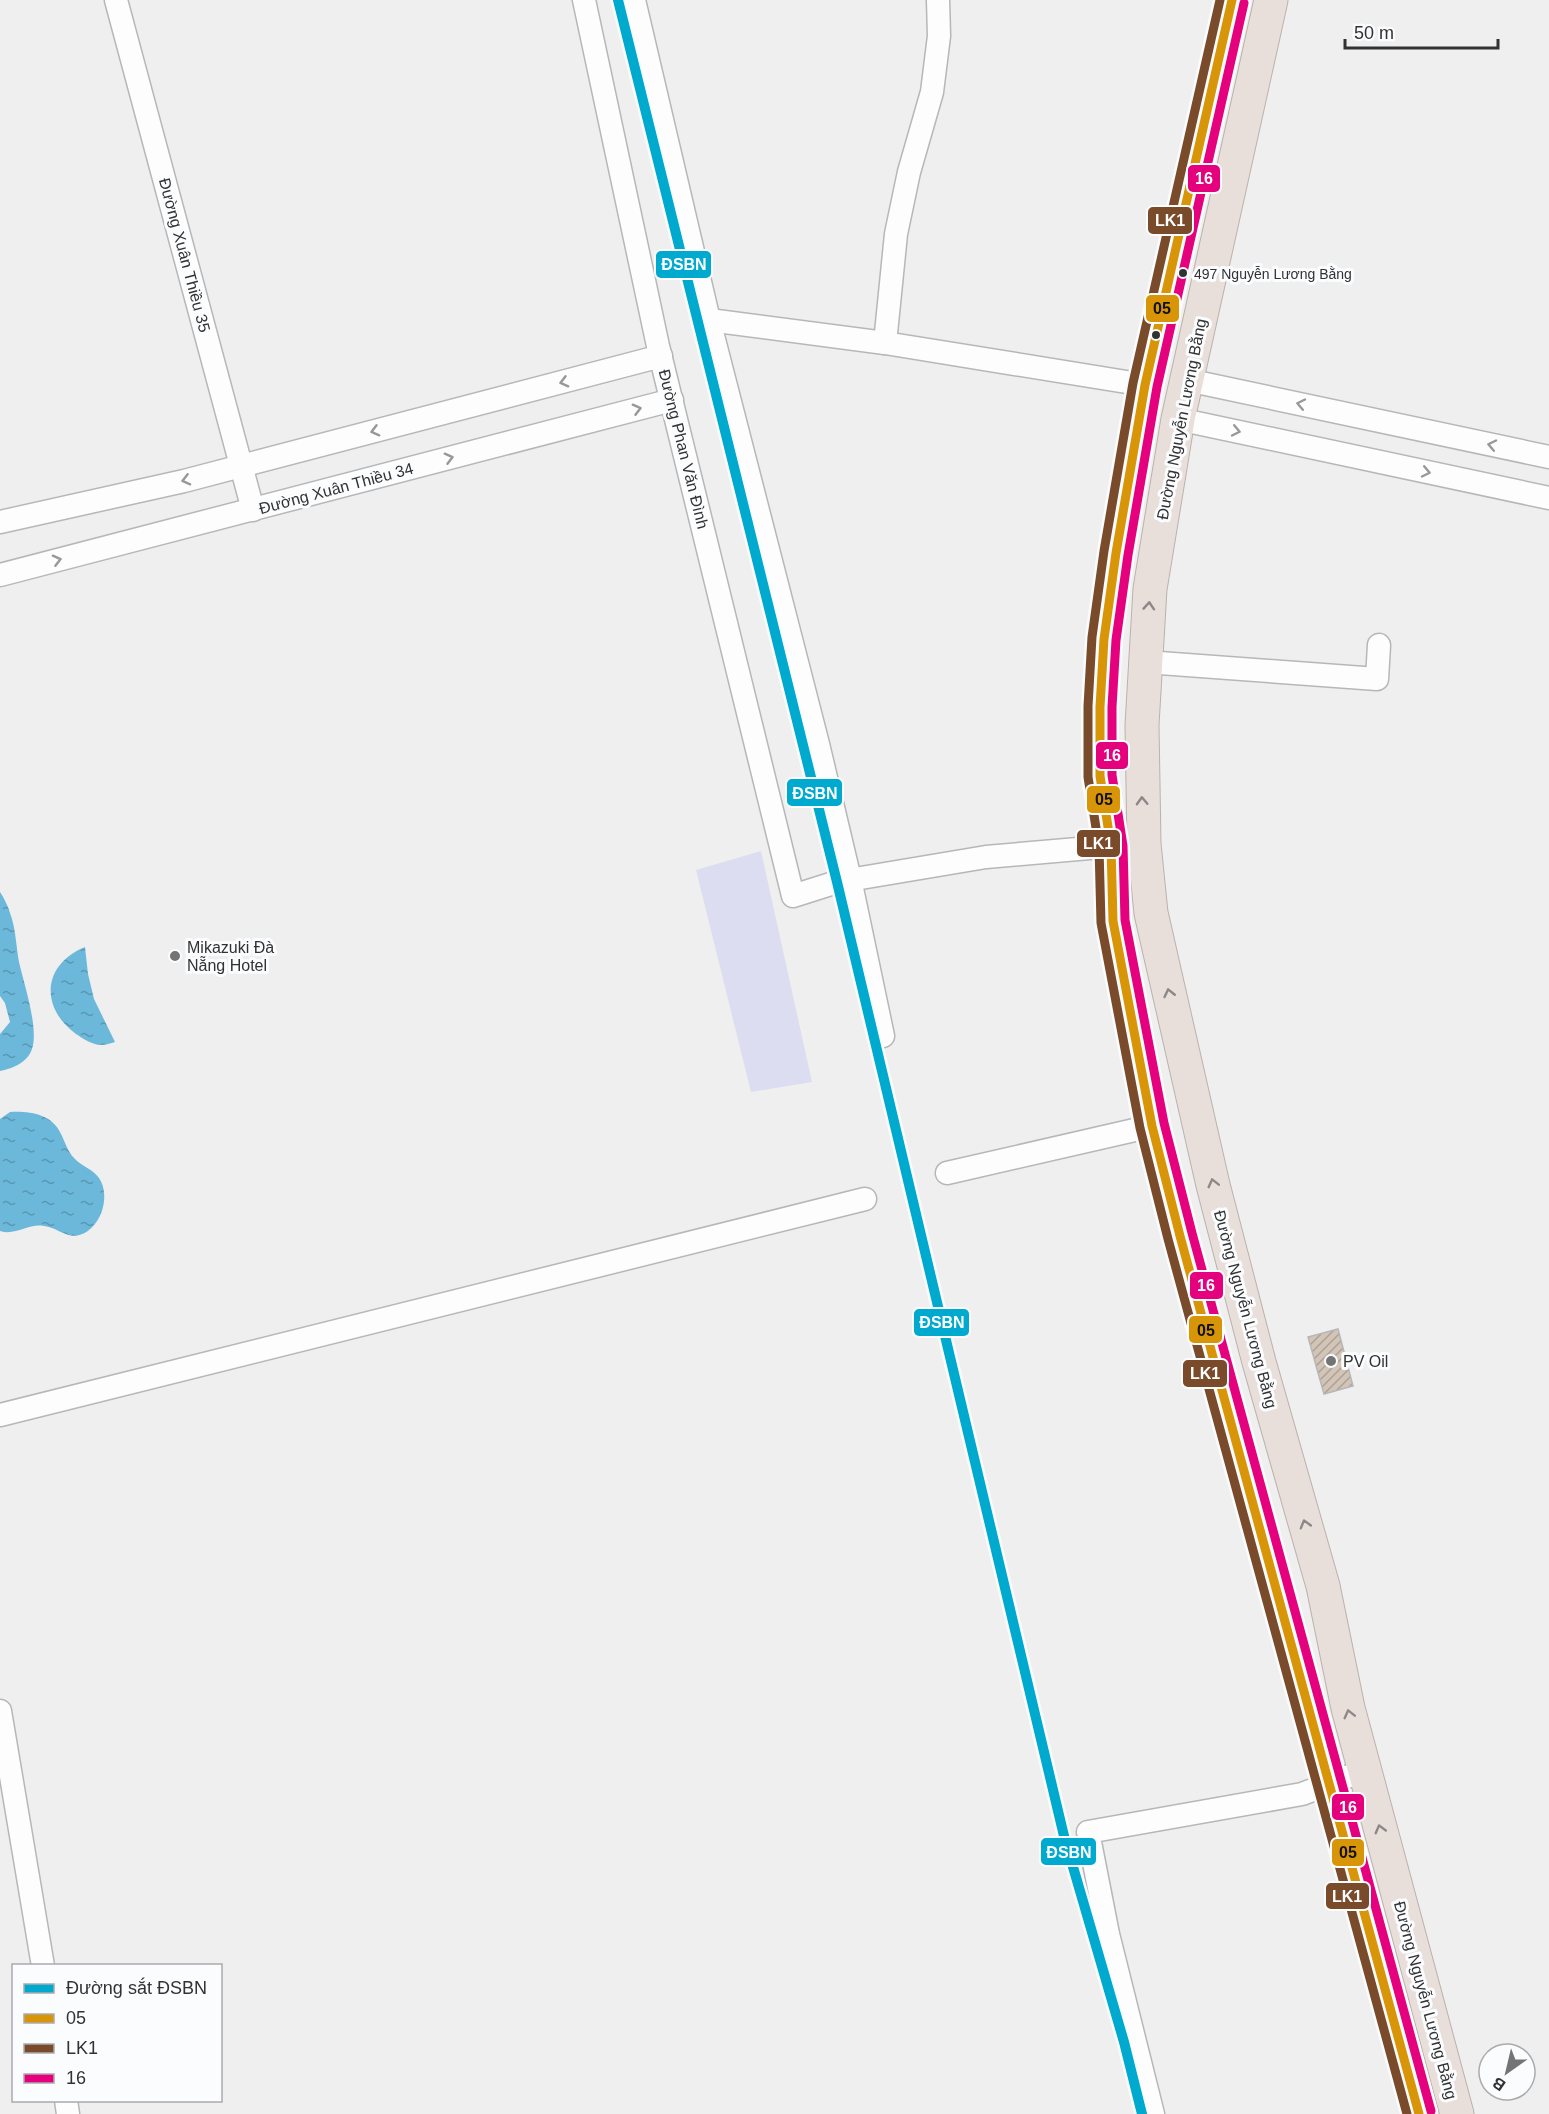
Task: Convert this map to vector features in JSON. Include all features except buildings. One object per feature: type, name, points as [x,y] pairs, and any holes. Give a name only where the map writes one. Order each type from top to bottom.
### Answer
[{"type":"highway","points":[[1232,0],[1145,385],[1116,553],[1104,639],[1100,707],[1100,776],[1111,846],[1113,921],[1152,1125],[1180,1236],[1419,2114]]},
{"type":"highway","name":"Đường Nguyễn Lương Bằng","points":[[1271,0],[1178,419],[1150,589],[1142,725],[1143,843],[1151,913],[1213,1185],[1259,1362],[1323,1586],[1348,1708],[1457,2114]]},
{"type":"street","name":"Đường Xuân Thiều 35","points":[[116,0],[253,510]]},
{"type":"street","name":"Đường Phan Văn Đình","points":[[584,0],[661,357],[793,896],[850,879]]},
{"type":"street","points":[[634,0],[709,320],[815,733],[850,879],[883,1036]]},
{"type":"street","points":[[885,343],[896,234],[909,172],[933,92],[939,36],[938,0]]},
{"type":"street","points":[[709,320],[885,343],[1145,385]]},
{"type":"street","points":[[0,522],[184,481],[661,357]]},
{"type":"street","points":[[1187,380],[1549,457]]},
{"type":"street","name":"Đường Xuân Thiều 34","points":[[0,575],[672,400]]},
{"type":"street","points":[[1178,419],[1549,498]]},
{"type":"street","points":[[1146,662],[1377,679],[1379,645]]},
{"type":"street","points":[[850,879],[986,857],[1143,843]]},
{"type":"street","points":[[947,1173],[1152,1125]]},
{"type":"street","points":[[0,1416],[865,1199]]},
{"type":"street","points":[[0,1711],[43,1964]]},
{"type":"street","points":[[1153,2114],[1108,1934],[1088,1832],[1302,1794],[1365,1770]]},
{"type":"shaded area","points":[[761,851],[812,1082],[751,1092],[696,870]]},
{"type":"water","points":[[0,892],[14,925],[34,1040],[27,1058],[14,1067],[0,1071],[0,1034],[10,1022],[5,1003],[0,996]]},
{"type":"water","points":[[85,947],[94,999],[115,1042],[104,1045],[87,1041],[76,1034],[64,1023],[52,999],[51,987],[54,975],[61,964]]},
{"type":"water","points":[[10,1112],[33,1113],[52,1122],[72,1156],[99,1178],[103,1186],[104,1204],[97,1221],[84,1233],[71,1236],[48,1227],[38,1226],[12,1232],[0,1231],[0,1119]]},
{"type":"rail line","name":"ĐSBN","points":[[618,0],[837,882],[1064,1836],[1124,2042],[1142,2114]]},
{"type":"transit line","name":"LK1","points":[[1220,0],[1133,383],[1104,551],[1092,637],[1088,706],[1088,777],[1099,847],[1101,923],[1140,1128],[1168,1239],[1407,2114]]},
{"type":"transit line","name":"05","points":[[1232,0],[1145,385],[1116,553],[1104,639],[1100,707],[1100,776],[1111,846],[1113,921],[1152,1126],[1419,2114]]},
{"type":"transit line","name":"16","points":[[1244,3],[1157,387],[1128,555],[1116,640],[1112,707],[1112,775],[1123,846],[1125,920],[1164,1123],[1431,2111]]},
{"type":"place","name":"497 Nguyễn Lương Bằng","points":[[1183,273]]},
{"type":"place","name":"Mikazuki Đà Nẵng Hotel","points":[[175,956]]},
{"type":"place","name":"PV Oil","points":[[1331,1361]]}]
